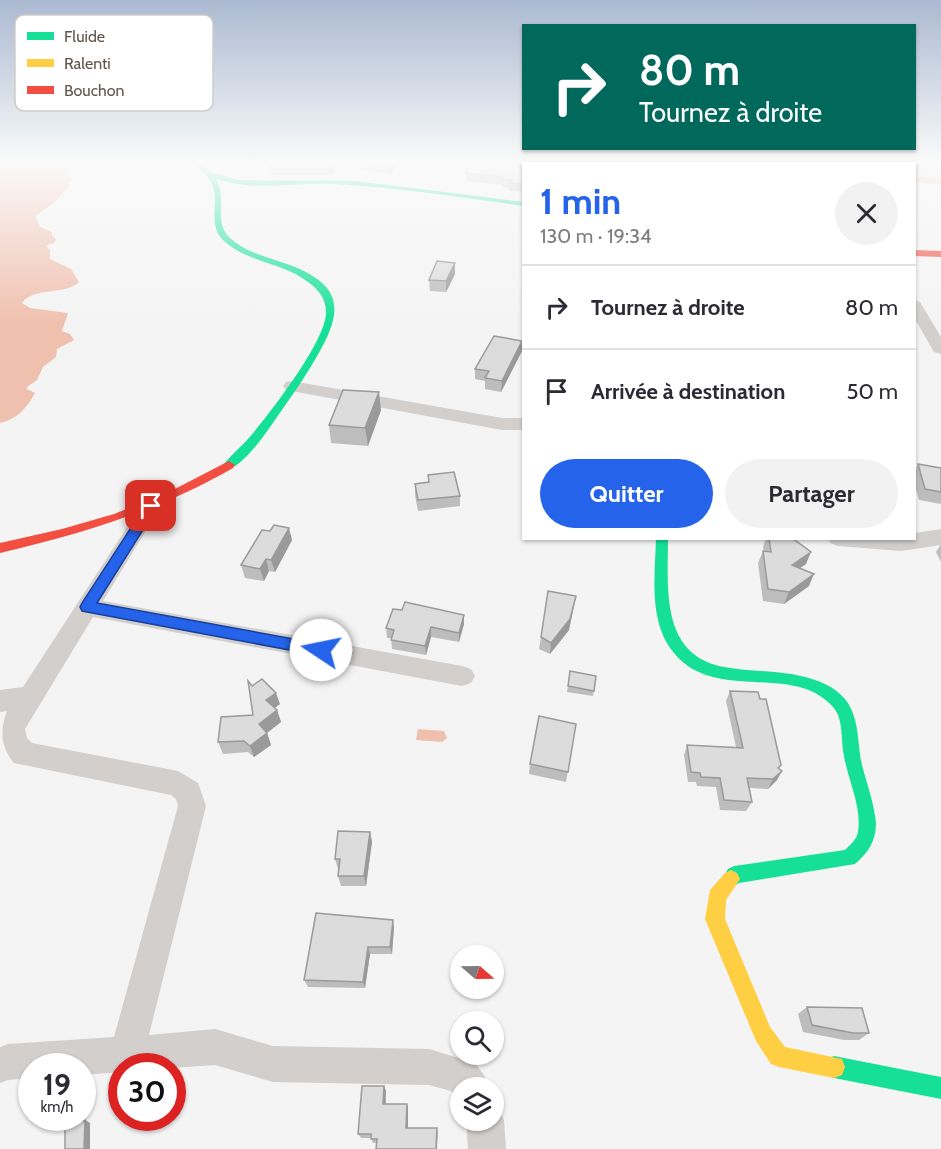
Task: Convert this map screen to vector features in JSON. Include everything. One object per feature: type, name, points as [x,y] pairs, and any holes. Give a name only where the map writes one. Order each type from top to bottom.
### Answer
[{"type":"street","points":[[0,548],[80,530],[135,514],[199,483],[243,455],[324,338],[329,318],[329,300],[319,284],[258,260],[233,245],[222,235],[218,217]]},
{"type":"street","points":[[916,254],[941,254]]},
{"type":"street","points":[[916,307],[940,349]]},
{"type":"street","points":[[292,386],[502,424],[522,424]]},
{"type":"street","points":[[127,1053],[192,806],[188,792],[178,784],[24,753],[15,744],[11,728],[151,506]]},
{"type":"street","points":[[863,540],[901,543],[941,537]]},
{"type":"street","points":[[662,540],[665,622],[679,650],[693,664],[711,669],[801,681],[836,698],[845,712],[868,834],[860,849],[849,858],[734,875],[717,897],[715,919],[763,1034],[779,1056],[941,1088]]},
{"type":"street","points":[[87,607],[462,676]]},
{"type":"street","points":[[0,701],[30,697]]},
{"type":"street","points":[[140,1053],[215,1047],[273,1064],[429,1067],[463,1077]]},
{"type":"street","points":[[0,1065],[8,1062],[108,1055]]},
{"type":"street","points":[[486,1131],[487,1149]]},
{"type":"shaded area","points":[[0,217],[35,217],[40,227],[52,232],[52,236],[56,239],[55,242],[46,246],[50,250],[50,259],[71,269],[79,282],[66,289],[34,295],[22,303],[30,308],[68,313],[62,331],[70,334],[74,340],[57,349],[56,357],[43,367],[37,380],[27,387],[35,393],[25,408],[12,419],[0,423]]},
{"type":"shaded area","points":[[418,729],[444,731],[447,738],[442,742],[416,740]]},
{"type":"building","points":[[437,261],[455,263],[446,281],[429,280]]},
{"type":"building","points":[[494,336],[522,341],[502,381],[485,378],[489,371],[475,369]]},
{"type":"building","points":[[343,390],[379,392],[365,428],[329,425]]},
{"type":"building","points":[[918,464],[941,468],[941,492],[925,489]]},
{"type":"building","points":[[454,472],[460,496],[418,500],[415,484],[429,482],[428,475]]},
{"type":"building","points":[[274,525],[289,528],[271,560],[266,559],[260,569],[241,565],[262,530],[270,531]]},
{"type":"building","points":[[769,540],[795,540],[811,552],[792,565],[814,574],[789,592],[768,589],[763,551],[771,552]]},
{"type":"building","points":[[548,591],[576,596],[570,619],[551,643],[541,637]]},
{"type":"building","points":[[405,602],[464,615],[459,633],[431,627],[425,646],[391,640],[394,630],[386,628],[393,609],[402,610]]},
{"type":"building","points":[[570,671],[596,676],[594,691],[568,686]]},
{"type":"building","points":[[262,679],[276,693],[266,700],[277,710],[259,724],[267,733],[250,746],[244,741],[218,742],[221,717],[253,715],[248,681],[252,686]]},
{"type":"building","points":[[730,691],[758,692],[760,699],[766,699],[781,765],[778,768],[782,771],[773,779],[747,778],[752,802],[724,800],[720,778],[701,777],[700,773],[691,772],[687,745],[743,748]]},
{"type":"building","points":[[539,716],[576,724],[568,772],[530,764]]},
{"type":"building","points":[[338,831],[370,832],[364,876],[338,876],[340,859],[335,859]]},
{"type":"building","points":[[316,913],[393,920],[390,947],[368,947],[363,982],[304,980]]},
{"type":"building","points":[[807,1007],[862,1008],[869,1033],[853,1033],[812,1025]]},
{"type":"building","points":[[362,1086],[384,1086],[383,1104],[407,1104],[406,1128],[437,1128],[436,1149],[376,1149],[377,1139],[371,1139],[371,1134],[358,1134]]},
{"type":"building","points":[[65,1131],[85,1131],[84,1149],[65,1149]]},
{"type":"traffic: fast","points":[[218,217],[220,230],[234,245],[259,258],[310,278],[325,293],[331,308],[327,329],[288,395],[254,439],[229,465]]},
{"type":"traffic: fast","points":[[662,540],[661,580],[664,610],[667,624],[679,649],[692,661],[706,668],[740,676],[793,680],[814,686],[834,698],[846,716],[854,765],[865,804],[866,836],[860,847],[849,858],[734,875],[731,879]]},
{"type":"traffic: fast","points":[[834,1067],[941,1088]]},
{"type":"traffic: slow","points":[[731,879],[717,897],[715,919],[763,1034],[779,1056],[834,1067]]},
{"type":"traffic: jam","points":[[916,253],[941,254]]},
{"type":"traffic: jam","points":[[0,548],[118,517],[173,495],[229,465]]},
{"type":"route","points":[[151,506],[87,607],[321,650]]}]
